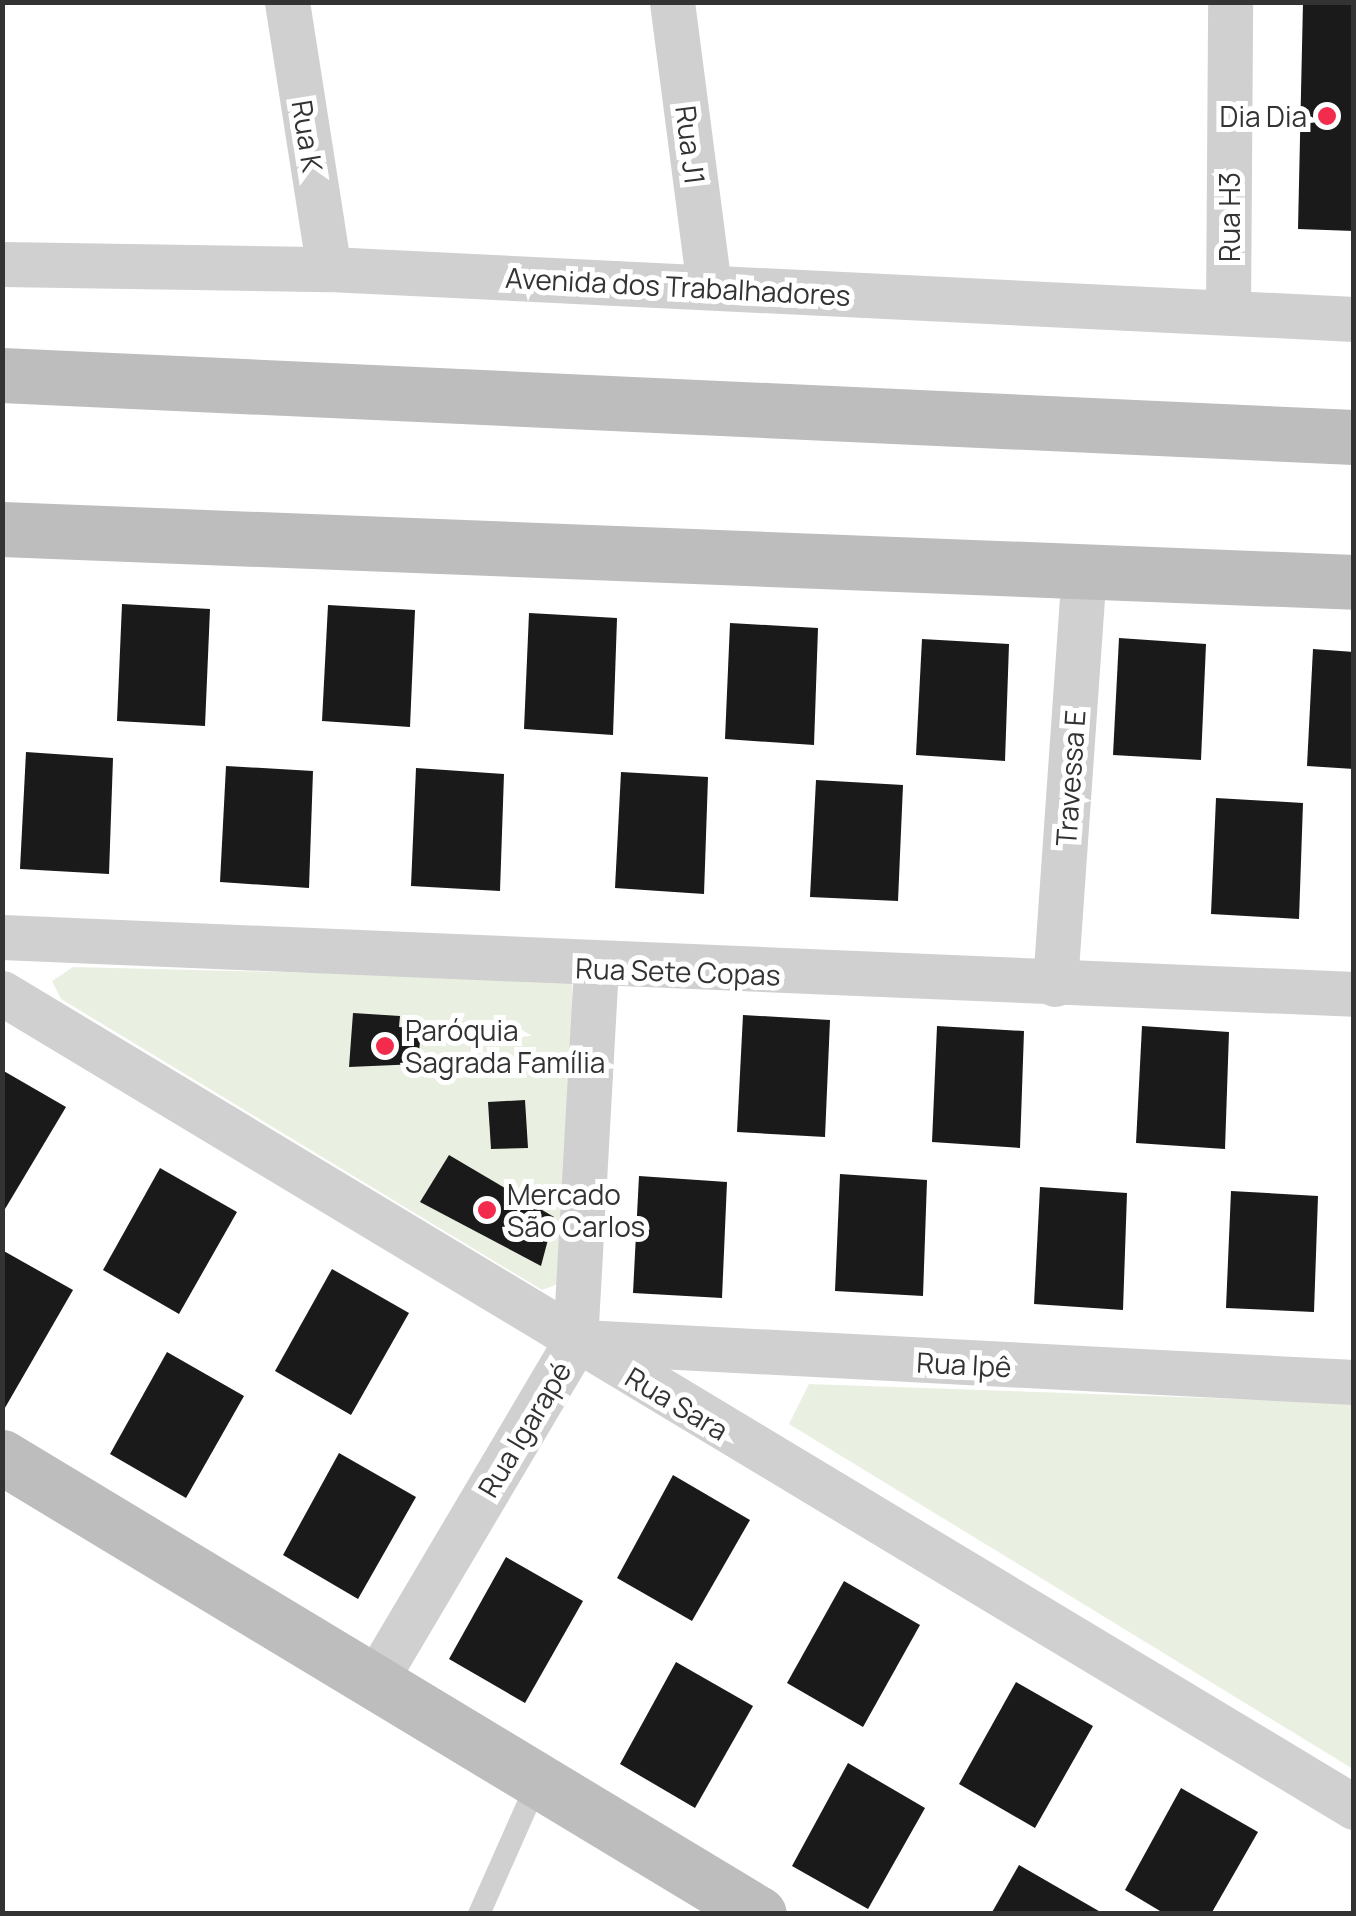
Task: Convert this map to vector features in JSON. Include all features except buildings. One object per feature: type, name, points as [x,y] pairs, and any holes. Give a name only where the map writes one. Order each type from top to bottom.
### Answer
[{"type":"main road","points":[[2,375],[1354,438]]},
{"type":"main road","points":[[2,529],[1354,582]]},
{"type":"main road","points":[[2,1457],[758,1914]]},
{"type":"street","name":"Rua K","points":[[287,2],[329,269]]},
{"type":"street","name":"Rua J1","points":[[672,2],[709,287]]},
{"type":"street","name":"Rua H3","points":[[1228,312],[1230,2]]},
{"type":"street","name":"Avenida dos Trabalhadores","points":[[2,264],[329,269],[1354,320]]},
{"type":"street","name":"Travessa E","points":[[1055,984],[1084,572]]},
{"type":"street","name":"Rua Sete Copas","points":[[2,937],[596,968],[1354,994]]},
{"type":"street","name":"Rua Igarapé","points":[[374,1684],[576,1342],[596,968]]},
{"type":"street","name":"Rua Sara","points":[[2,993],[1354,1808]]},
{"type":"street","name":"Rua Ipê","points":[[576,1342],[1354,1382]]},
{"type":"lane","points":[[479,1914],[538,1781]]},
{"type":"green space","points":[[73,967],[572,979],[571,1246],[558,1284],[542,1290],[61,999],[52,981]]},
{"type":"green space","points":[[809,1384],[1353,1403],[1353,1769],[789,1424]]},
{"type":"place","name":"Dia Dia","points":[[1327,116]]},
{"type":"place","name":"Paróquia Sagrada Família","points":[[385,1046]]},
{"type":"place","name":"Mercado São Carlos","points":[[487,1210]]}]
